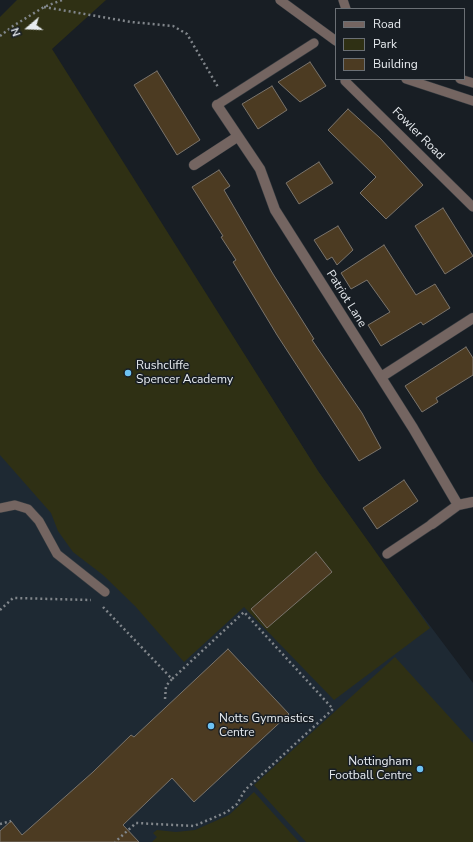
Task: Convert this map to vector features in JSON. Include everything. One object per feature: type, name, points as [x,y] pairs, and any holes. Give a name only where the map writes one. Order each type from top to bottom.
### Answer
[{"type":"street","name":"Patriot Lane","points":[[217,105],[237,137],[260,169],[275,210],[381,377],[458,506]]},
{"type":"street","points":[[194,165],[237,137]]},
{"type":"street","points":[[381,377],[473,318]]},
{"type":"street","points":[[432,524],[458,506],[473,502]]},
{"type":"lane","points":[[280,0],[335,40]]},
{"type":"lane","points":[[217,105],[314,43]]},
{"type":"lane","name":"Fowler Road","points":[[345,80],[473,207]]},
{"type":"lane","points":[[409,80],[473,101]]},
{"type":"lane","points":[[463,80],[473,83]]},
{"type":"lane","points":[[0,508],[15,505],[28,509],[39,520],[57,554],[105,592]]},
{"type":"lane","points":[[387,554],[432,524]]},
{"type":"path","points":[[0,36],[44,7],[62,0]]},
{"type":"path","points":[[44,7],[123,21],[173,26],[187,34],[218,86],[217,105]]},
{"type":"path","points":[[0,610],[13,598],[96,600],[105,592]]},
{"type":"path","points":[[96,600],[172,679]]},
{"type":"path","points":[[115,842],[136,823],[194,826],[227,812],[237,804],[245,790],[333,709],[244,612],[172,679],[166,686],[165,699]]},
{"type":"path","points":[[0,824],[11,821]]},
{"type":"shaded area","name":"Rushcliffe Spencer Academy","points":[[0,91],[193,274],[318,471],[380,559],[473,683],[473,842],[0,842]]},
{"type":"green space","points":[[17,0],[106,0],[52,49],[318,471],[430,628],[334,700],[244,607],[184,662],[135,606],[103,575],[73,552],[58,531],[51,513],[0,455],[0,17]]},
{"type":"green space","points":[[395,657],[473,743],[473,842],[306,842],[254,785]]},
{"type":"green space","points":[[254,792],[299,842],[152,842],[157,837],[153,833],[157,830],[176,832],[195,830],[229,815]]},
{"type":"building","points":[[310,62],[326,86],[300,102],[278,82]]},
{"type":"building","points":[[157,71],[200,140],[177,155],[134,85]]},
{"type":"building","points":[[272,86],[287,110],[258,129],[242,104]]},
{"type":"building","points":[[348,109],[380,138],[423,185],[386,219],[360,193],[376,177],[328,130]]},
{"type":"building","points":[[319,162],[333,183],[299,204],[286,183]]},
{"type":"building","points":[[219,170],[230,186],[224,190],[273,274],[314,339],[312,340],[362,413],[381,448],[359,461],[277,335],[233,262],[236,260],[221,237],[223,236],[192,187]]},
{"type":"building","points":[[443,208],[473,256],[445,274],[415,226]]},
{"type":"building","points":[[338,226],[353,250],[337,265],[332,257],[327,260],[314,240]]},
{"type":"building","points":[[384,245],[416,295],[435,284],[450,308],[423,325],[421,322],[381,346],[368,325],[390,312],[367,280],[351,289],[341,273]]},
{"type":"building","points":[[466,347],[473,358],[473,375],[436,398],[438,402],[422,412],[405,386]]},
{"type":"building","points":[[404,480],[418,501],[377,529],[363,508]]},
{"type":"building","points":[[316,552],[332,572],[267,628],[251,609]]},
{"type":"building","points":[[228,649],[289,714],[194,802],[172,778],[123,825],[139,842],[0,842],[0,831],[11,821],[22,835],[93,772],[131,735],[134,737]]},
{"type":"place","name":"Rushcliffe Spencer Academy","points":[[128,373]]},
{"type":"place","name":"Notts Gymnastics Centre","points":[[211,726]]},
{"type":"place","name":"Nottingham Football Centre","points":[[420,769]]}]
